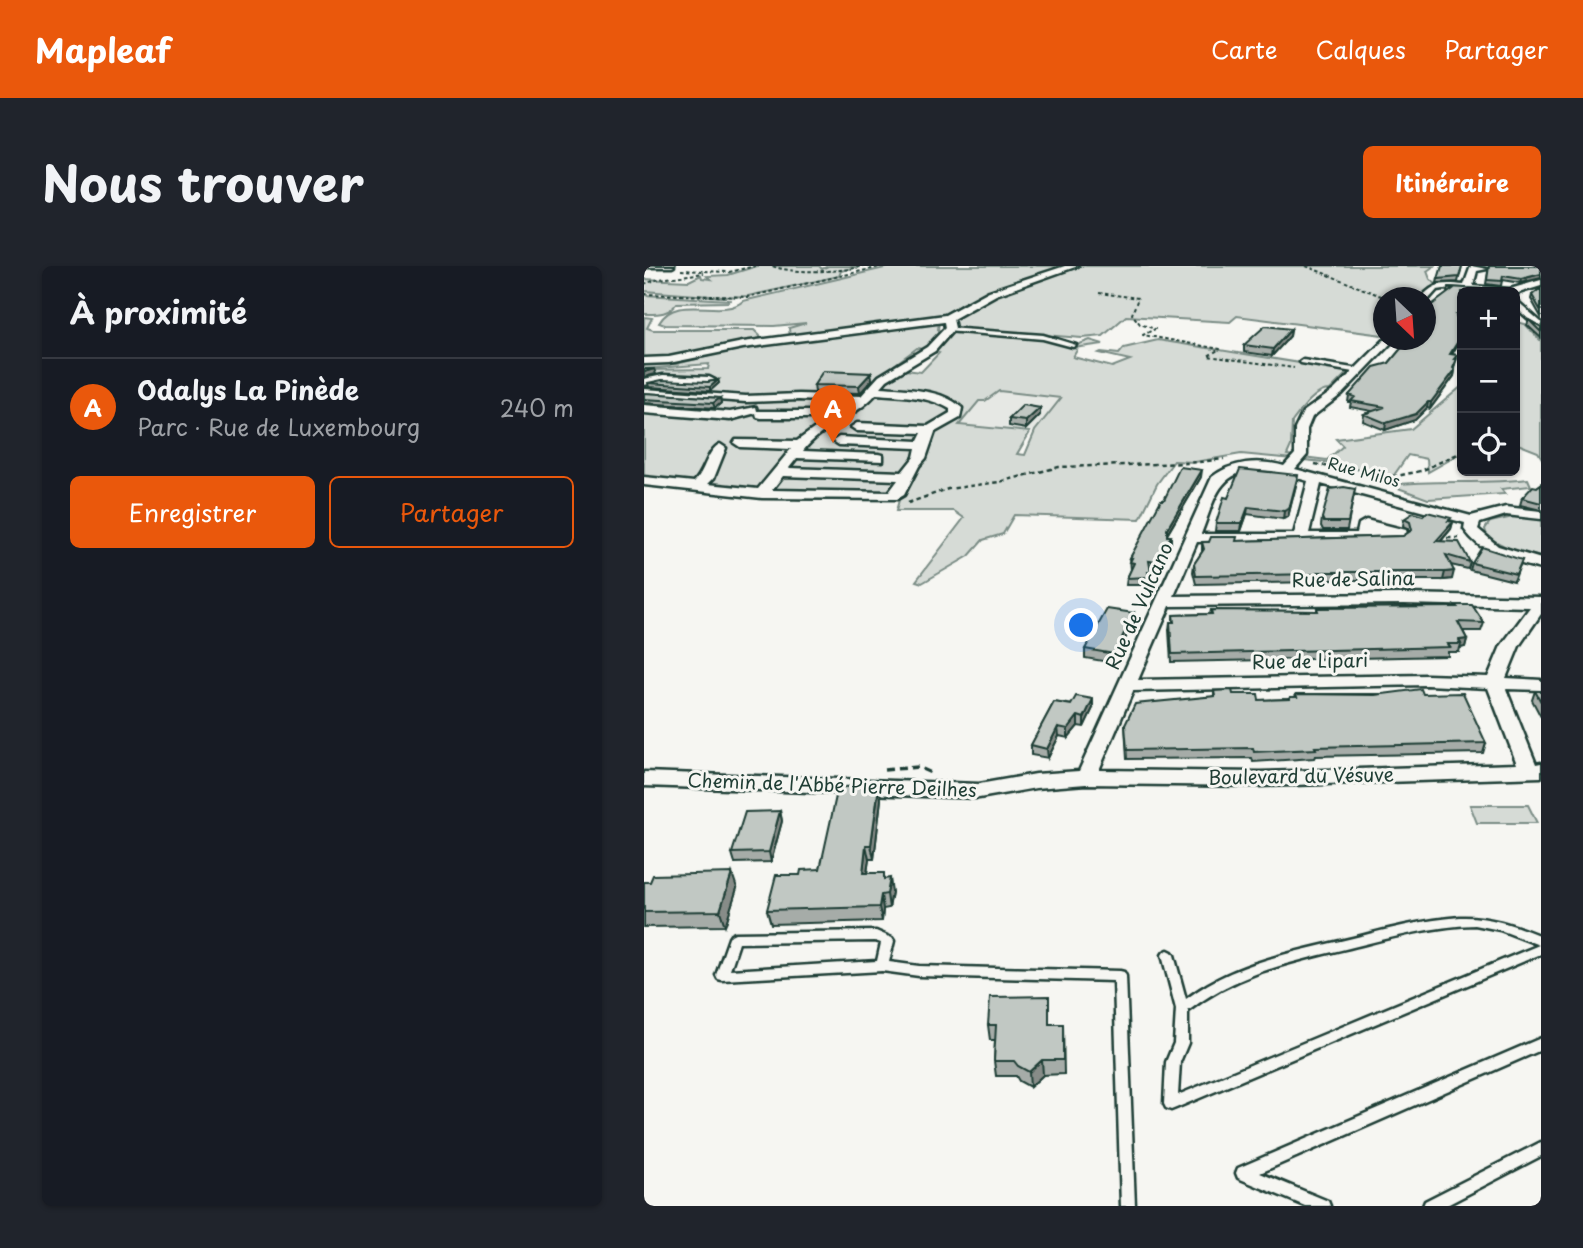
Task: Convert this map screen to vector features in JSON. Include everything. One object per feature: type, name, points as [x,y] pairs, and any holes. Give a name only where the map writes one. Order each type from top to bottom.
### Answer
[{"type":"street","points":[[644,361],[669,360],[729,346],[948,318],[978,298],[1074,266]]},
{"type":"street","points":[[1468,287],[1473,268],[1483,269]]},
{"type":"street","points":[[1520,289],[1541,284]]},
{"type":"street","points":[[1436,287],[1457,287]]},
{"type":"street","points":[[1520,307],[1541,327]]},
{"type":"street","points":[[762,494],[797,449],[827,424],[865,400],[883,378],[930,349],[948,330],[948,318]]},
{"type":"street","points":[[1288,469],[1301,455],[1301,429],[1307,415],[1338,391],[1380,350]]},
{"type":"street","points":[[644,382],[663,379],[709,380]]},
{"type":"street","points":[[644,481],[762,494],[883,497],[899,492],[906,476],[920,458],[930,430],[956,415],[956,408],[936,399],[877,387]]},
{"type":"street","points":[[644,392],[827,424]]},
{"type":"street","points":[[645,408],[730,416],[799,397],[865,400]]},
{"type":"street","points":[[752,410],[842,415]]},
{"type":"street","points":[[858,427],[930,430]]},
{"type":"street","points":[[839,441],[925,445]]},
{"type":"street","points":[[740,443],[878,458]]},
{"type":"street","points":[[697,487],[708,478],[720,448]]},
{"type":"street","name":"Rue Milos","points":[[1237,463],[1316,470],[1474,520]]},
{"type":"street","name":"Rue de Vulcano","points":[[1086,777],[1217,480],[1237,463]]},
{"type":"street","points":[[1300,538],[1316,470]]},
{"type":"street","points":[[779,472],[906,476]]},
{"type":"street","points":[[1541,515],[1501,511],[1484,514],[1474,520],[1471,529],[1475,537],[1490,549],[1541,564]]},
{"type":"street","points":[[1192,538],[1364,537]]},
{"type":"street","name":"Rue de Salina","points":[[1165,601],[1418,599],[1541,602]]},
{"type":"street","points":[[1535,770],[1496,694],[1495,682],[1501,662],[1541,602]]},
{"type":"street","name":"Rue de Lipari","points":[[1126,686],[1427,680],[1541,685]]},
{"type":"street","name":"Boulevard du Vésuve","points":[[1060,778],[1260,779],[1535,770]]},
{"type":"street","name":"Chemin de l'Abbé Pierre Deilhes","points":[[644,779],[979,791],[1060,778]]},
{"type":"lane","points":[[644,266],[675,268]]},
{"type":"lane","points":[[948,330],[1032,336],[1073,345]]},
{"type":"lane","points":[[1303,362],[1359,371]]},
{"type":"lane","points":[[1182,1009],[1199,994],[1272,962],[1414,927],[1476,921],[1520,932],[1541,941]]},
{"type":"lane","points":[[882,966],[888,942],[876,936],[735,938],[722,975],[882,966],[919,971],[1119,976],[1128,1206]]},
{"type":"lane","points":[[1168,955],[1182,1009],[1181,1043],[1173,1062],[1171,1104],[1541,949]]},
{"type":"lane","points":[[1323,1206],[1243,1173],[1541,1044]]},
{"type":"lane","points":[[1430,1206],[1541,1149]]},
{"type":"path","points":[[675,268],[729,272],[755,266]]},
{"type":"path","points":[[773,266],[786,271],[810,269],[831,272],[863,266]]},
{"type":"path","points":[[644,294],[747,298],[883,266]]},
{"type":"path","points":[[1306,266],[1373,293]]},
{"type":"path","points":[[644,284],[658,279],[694,276],[706,272]]},
{"type":"path","points":[[1099,293],[1138,298],[1132,314],[1140,324],[1155,330],[1143,335],[1220,349],[1209,356],[1300,369]]},
{"type":"path","points":[[1374,480],[1392,480],[1439,465],[1457,455]]},
{"type":"path","points":[[899,504],[910,503],[948,489],[999,482],[1059,467],[1237,463]]},
{"type":"path","points":[[1316,470],[1331,467],[1353,475]]},
{"type":"path","points":[[1435,538],[1475,537]]},
{"type":"shaded area","points":[[757,266],[819,266],[822,269],[828,266],[859,266],[841,271],[839,276],[748,296],[723,297],[644,291],[644,279],[689,281],[701,275],[702,278],[711,279],[707,276],[728,275]]},
{"type":"shaded area","points":[[893,266],[1064,266],[961,304],[945,317],[935,316],[790,338],[789,328],[806,323],[774,326],[659,323],[667,314],[677,309],[724,308],[743,301]]},
{"type":"shaded area","points":[[1079,266],[1434,266],[1427,271],[1430,279],[1437,285],[1373,287],[1373,334],[1237,316],[1230,322],[1126,316],[1103,336],[1082,338],[955,328],[952,318],[981,298]]},
{"type":"shaded area","points":[[644,295],[730,300],[677,303],[666,312],[644,314]]},
{"type":"shaded area","points":[[644,317],[652,318],[647,328],[653,330],[754,330],[760,336],[760,341],[644,361]]},
{"type":"shaded area","points":[[939,321],[938,330],[1050,339],[1072,347],[1090,340],[1103,344],[1074,348],[1077,350],[1073,357],[1112,367],[1130,360],[1099,353],[1119,354],[1124,348],[1158,340],[1349,371],[1330,390],[1313,397],[1292,422],[1291,446],[1287,455],[1327,460],[1343,446],[1336,439],[1411,429],[1457,390],[1457,456],[1428,472],[1427,459],[1408,455],[1394,475],[1376,477],[1345,464],[1241,454],[1195,462],[1174,461],[1157,484],[1140,519],[1014,515],[1003,534],[983,540],[969,556],[922,583],[916,581],[964,518],[954,511],[896,511],[899,500],[806,500],[644,485],[644,370],[708,369],[709,364],[644,369],[644,364],[676,364],[751,346]],"holes":[[[917,348],[939,353],[921,372],[890,368]],[[999,391],[1061,398],[1035,431],[1025,455],[1017,454],[1030,432],[959,425],[979,401],[985,401]]]},
{"type":"shaded area","points":[[1520,323],[1525,324],[1541,341],[1541,457],[1538,452],[1520,445]]},
{"type":"shaded area","points":[[999,391],[1062,397],[1035,431],[958,425],[979,400],[985,401]]},
{"type":"shaded area","points":[[1528,479],[1531,486],[1501,489],[1505,494],[1428,499],[1390,485],[1494,482]]},
{"type":"shaded area","points":[[1518,516],[1541,520],[1541,557],[1512,550],[1487,537],[1485,529],[1490,522]]},
{"type":"shaded area","points":[[1470,805],[1528,805],[1537,823],[1477,823]]},
{"type":"building","points":[[1442,266],[1462,266],[1459,277],[1438,279]]},
{"type":"building","points":[[1489,266],[1541,266],[1541,274],[1521,279],[1503,276],[1502,281],[1487,280]]},
{"type":"building","points":[[1448,287],[1457,288],[1457,343],[1450,354],[1457,355],[1454,359],[1457,359],[1453,368],[1455,370],[1431,402],[1416,414],[1386,423],[1364,414],[1385,407],[1351,401],[1355,397],[1349,395],[1374,367],[1389,363],[1400,350],[1436,350],[1436,302],[1453,289]]},
{"type":"building","points":[[1541,288],[1541,311],[1532,295]]},
{"type":"building","points":[[1265,326],[1291,329],[1273,349],[1244,345]]},
{"type":"building","points":[[823,371],[871,373],[859,386],[814,385]]},
{"type":"building","points":[[662,380],[718,380],[710,387],[648,383]]},
{"type":"building","points":[[644,393],[720,398],[713,403],[644,399]]},
{"type":"building","points":[[1023,405],[1040,408],[1026,421],[1009,419]]},
{"type":"building","points":[[1180,467],[1202,470],[1167,529],[1167,536],[1171,536],[1158,562],[1149,561],[1149,577],[1127,578],[1134,563],[1130,562],[1130,558]]},
{"type":"building","points":[[1240,469],[1298,475],[1289,509],[1284,511],[1248,507],[1242,523],[1216,523],[1224,497],[1228,498]]},
{"type":"building","points":[[1541,484],[1541,503],[1522,498],[1533,486]]},
{"type":"building","points":[[1330,489],[1355,489],[1348,522],[1324,522],[1322,518]]},
{"type":"building","points":[[1427,512],[1451,518],[1448,521],[1453,522],[1436,541],[1459,542],[1470,562],[1446,555],[1454,571],[1445,572],[1196,576],[1194,564],[1204,549],[1202,542],[1209,542],[1211,537],[1237,537],[1236,541],[1403,536],[1412,530],[1410,522],[1404,519],[1413,513],[1423,516]]},
{"type":"building","points":[[1482,547],[1522,560],[1516,574],[1472,563]]},
{"type":"building","points":[[1455,605],[1472,605],[1484,623],[1458,622],[1467,639],[1459,640],[1461,644],[1448,644],[1450,647],[1172,654],[1170,622],[1174,622],[1173,615],[1212,614],[1211,610],[1318,611],[1317,608],[1457,607]]},
{"type":"building","points":[[1107,609],[1134,613],[1114,654],[1085,649]]},
{"type":"building","points":[[1421,689],[1423,694],[1463,693],[1486,743],[1315,747],[1316,749],[1254,752],[1253,748],[1127,750],[1125,725],[1135,704],[1215,696],[1214,691],[1232,690],[1233,694],[1258,694],[1259,700],[1290,699],[1297,697],[1296,694],[1375,695]]},
{"type":"building","points":[[1535,691],[1541,691],[1541,702]]},
{"type":"building","points":[[1076,696],[1093,699],[1084,718],[1078,716],[1068,729],[1058,727],[1047,749],[1031,745],[1054,702],[1071,705]]},
{"type":"building","points":[[879,786],[871,845],[866,845],[863,873],[884,873],[884,879],[890,878],[887,894],[881,895],[879,907],[767,910],[776,875],[800,875],[801,870],[820,869],[838,787]]},
{"type":"building","points":[[780,811],[769,852],[732,853],[745,812]]},
{"type":"building","points":[[732,873],[720,911],[644,912],[644,882],[650,882],[653,875]]},
{"type":"building","points":[[1049,996],[1049,1024],[1063,1024],[1063,1060],[1042,1060],[1029,1072],[1014,1061],[994,1061],[996,1025],[988,1025],[990,997]]},
{"type":"place","name":"Odalys La Pinède","points":[[833,443]]}]
